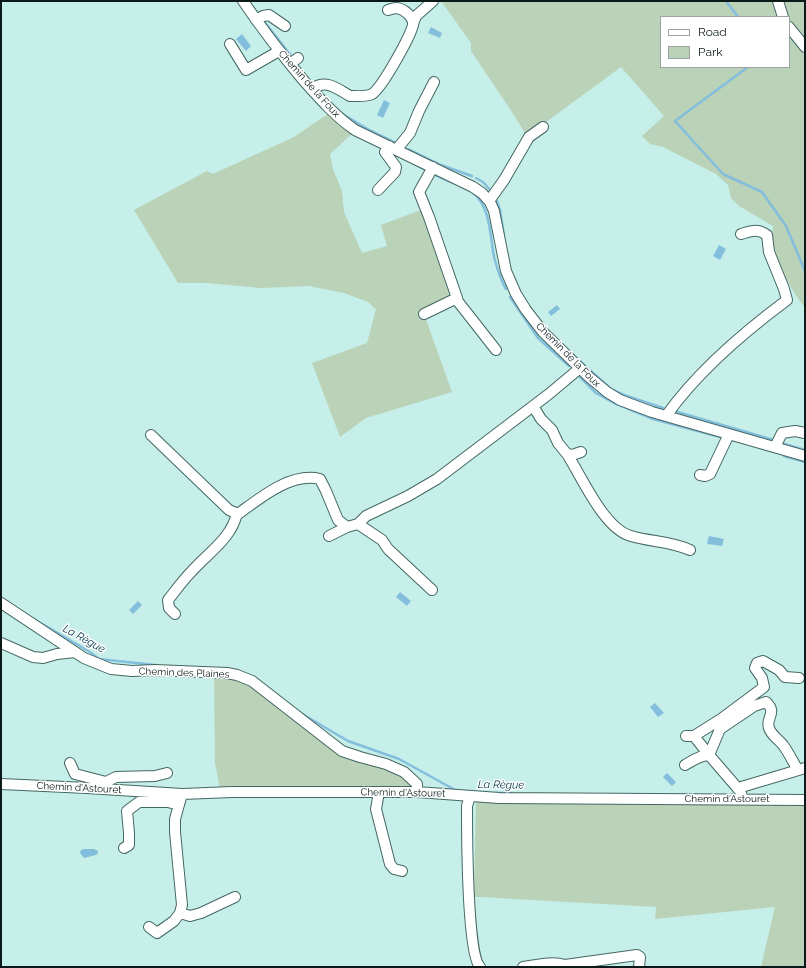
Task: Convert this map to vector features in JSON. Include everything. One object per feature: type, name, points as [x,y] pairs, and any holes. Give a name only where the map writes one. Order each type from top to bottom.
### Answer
[{"type":"street","name":"Chemin de la Foux","points":[[243,1],[279,50],[294,61],[311,89],[341,120],[355,130],[433,168],[460,179],[482,193],[494,210],[506,271],[516,294],[526,310],[542,332],[607,392],[620,400],[666,416],[805,456]]},
{"type":"street","points":[[311,89],[316,86],[332,84],[350,96],[371,94],[381,85],[406,41],[416,16],[433,1]]},
{"type":"street","points":[[778,1],[783,16]]},
{"type":"street","points":[[388,10],[398,8],[411,16],[413,24]]},
{"type":"street","points":[[256,20],[262,16],[269,15],[285,26]]},
{"type":"street","points":[[790,28],[805,47]]},
{"type":"street","points":[[230,44],[246,70],[279,50]]},
{"type":"street","points":[[378,190],[395,172],[396,167],[385,152],[393,148],[410,133],[419,111],[434,82]]},
{"type":"street","points":[[488,201],[504,180],[528,138],[543,127]]},
{"type":"street","points":[[433,168],[419,192],[442,252],[457,298],[456,299],[496,350]]},
{"type":"street","points":[[666,416],[673,406],[716,359],[787,300],[769,252],[766,234],[761,230],[741,234]]},
{"type":"street","points":[[424,314],[456,299]]},
{"type":"street","points":[[329,536],[347,527],[358,524],[366,516],[408,496],[437,479],[549,394],[580,368]]},
{"type":"street","points":[[533,406],[541,419],[552,430],[558,443],[567,454],[611,524],[620,532],[632,537],[662,541],[690,550]]},
{"type":"street","points":[[775,447],[782,433],[795,431],[805,433]]},
{"type":"street","points":[[700,475],[705,476],[710,474],[729,434]]},
{"type":"street","points":[[151,435],[229,510],[238,514],[265,494],[282,485],[299,479],[312,477],[320,479],[338,520],[347,527]]},
{"type":"street","points":[[567,454],[572,455],[581,452]]},
{"type":"street","points":[[174,614],[169,608],[168,600],[191,572],[229,533],[235,522],[237,513]]},
{"type":"street","points":[[358,524],[382,540],[388,549],[432,590]]},
{"type":"street","name":"Chemin des Plaines","points":[[1,603],[84,658],[111,669],[132,671],[155,670],[227,673],[252,681],[342,751],[386,764],[404,772],[416,784],[416,792]]},
{"type":"street","points":[[1,643],[33,657],[43,658],[57,654],[75,652]]},
{"type":"street","points":[[743,799],[738,788],[690,736],[721,719],[764,687],[762,678],[755,668],[757,662],[762,661],[779,670],[785,677],[799,678]]},
{"type":"street","points":[[709,755],[720,729],[754,706],[766,702],[770,706],[772,711],[768,726],[801,769],[738,788]]},
{"type":"street","points":[[685,766],[700,757],[709,755]]},
{"type":"street","points":[[70,762],[75,774],[106,786],[116,777],[155,776],[167,773]]},
{"type":"street","name":"Chemin d'Astouret","points":[[1,784],[106,786],[182,794],[232,792],[416,792],[499,798],[805,800]]},
{"type":"street","points":[[379,792],[376,809],[387,836],[390,864],[394,869],[402,871]]},
{"type":"street","points":[[149,927],[157,933],[174,920],[180,913],[182,905],[175,819],[182,794]]},
{"type":"street","points":[[470,796],[467,806],[470,912],[476,964]]},
{"type":"street","points":[[124,848],[129,845],[130,833],[127,811],[139,802],[168,802],[179,805]]},
{"type":"street","points":[[180,913],[190,916],[201,913],[235,897]]},
{"type":"street","points":[[523,967],[537,961],[556,965],[565,965],[638,955],[640,957],[638,967]]},
{"type":"green space","points":[[441,1],[805,1],[805,307],[790,285],[777,258],[772,240],[773,226],[739,206],[731,198],[728,185],[716,174],[663,147],[650,144],[642,136],[664,116],[621,67],[527,136],[471,51],[471,43]]},
{"type":"green space","points":[[328,114],[353,133],[330,154],[333,169],[342,191],[344,212],[362,253],[387,246],[381,225],[421,210],[457,298],[424,314],[452,392],[366,418],[340,437],[312,363],[367,343],[376,309],[368,302],[344,293],[309,286],[261,288],[207,283],[178,283],[134,210],[207,171],[213,174],[294,137]]},
{"type":"green space","points":[[214,675],[239,679],[247,683],[307,728],[410,781],[414,788],[220,788],[215,763]]},
{"type":"green space","points":[[476,801],[805,805],[805,967],[761,967],[775,907],[655,919],[656,907],[474,897]]},
{"type":"water","points":[[431,27],[442,33],[440,38],[428,33]]},
{"type":"water","points":[[242,34],[251,46],[246,51],[236,39]]},
{"type":"water","points":[[384,100],[390,103],[383,118],[377,115]]},
{"type":"water","points":[[719,245],[726,249],[720,260],[713,256]]},
{"type":"water","points":[[557,305],[560,309],[551,316],[548,312]]},
{"type":"water","points":[[709,536],[724,539],[722,546],[707,544]]},
{"type":"water","points":[[400,592],[411,601],[407,606],[396,597]]},
{"type":"water","points":[[138,601],[142,605],[133,614],[129,610]]},
{"type":"water","points":[[655,703],[664,713],[658,717],[650,707]]},
{"type":"water","points":[[667,773],[676,782],[672,786],[663,777]]},
{"type":"water","points":[[94,849],[98,851],[98,853],[96,855],[84,858],[80,853],[81,850]]},
{"type":"waterway","points":[[726,1],[737,16]]},
{"type":"waterway","points":[[250,3],[259,15]]},
{"type":"waterway","points":[[263,20],[292,57]]},
{"type":"waterway","points":[[747,68],[675,121],[723,174],[762,192],[786,226],[805,271]]},
{"type":"waterway","points":[[341,113],[371,131],[398,144]]},
{"type":"waterway","points":[[408,149],[441,165],[472,176]]},
{"type":"waterway","points":[[413,163],[425,170]]},
{"type":"waterway","points":[[433,174],[451,182]]},
{"type":"waterway","points":[[476,178],[483,182],[491,191]]},
{"type":"waterway","points":[[473,193],[479,199],[486,214],[489,223],[494,257],[500,277],[506,289]]},
{"type":"waterway","points":[[497,201],[504,236]]},
{"type":"waterway","points":[[510,297],[538,338],[569,366]]},
{"type":"waterway","points":[[574,356],[611,389],[663,408]]},
{"type":"waterway","points":[[579,376],[596,393],[614,403],[653,419],[720,437]]},
{"type":"waterway","points":[[674,411],[774,440]]},
{"type":"waterway","points":[[781,443],[805,450]]},
{"type":"waterway","points":[[784,456],[805,462]]},
{"type":"waterway","name":"La Règue","points":[[27,615],[90,652],[99,659],[155,665]]},
{"type":"waterway","name":"La Règue","points":[[299,712],[348,741],[399,759],[457,791]]},
{"type":"waterway","name":"La Règue","points":[[496,793],[511,793]]}]
